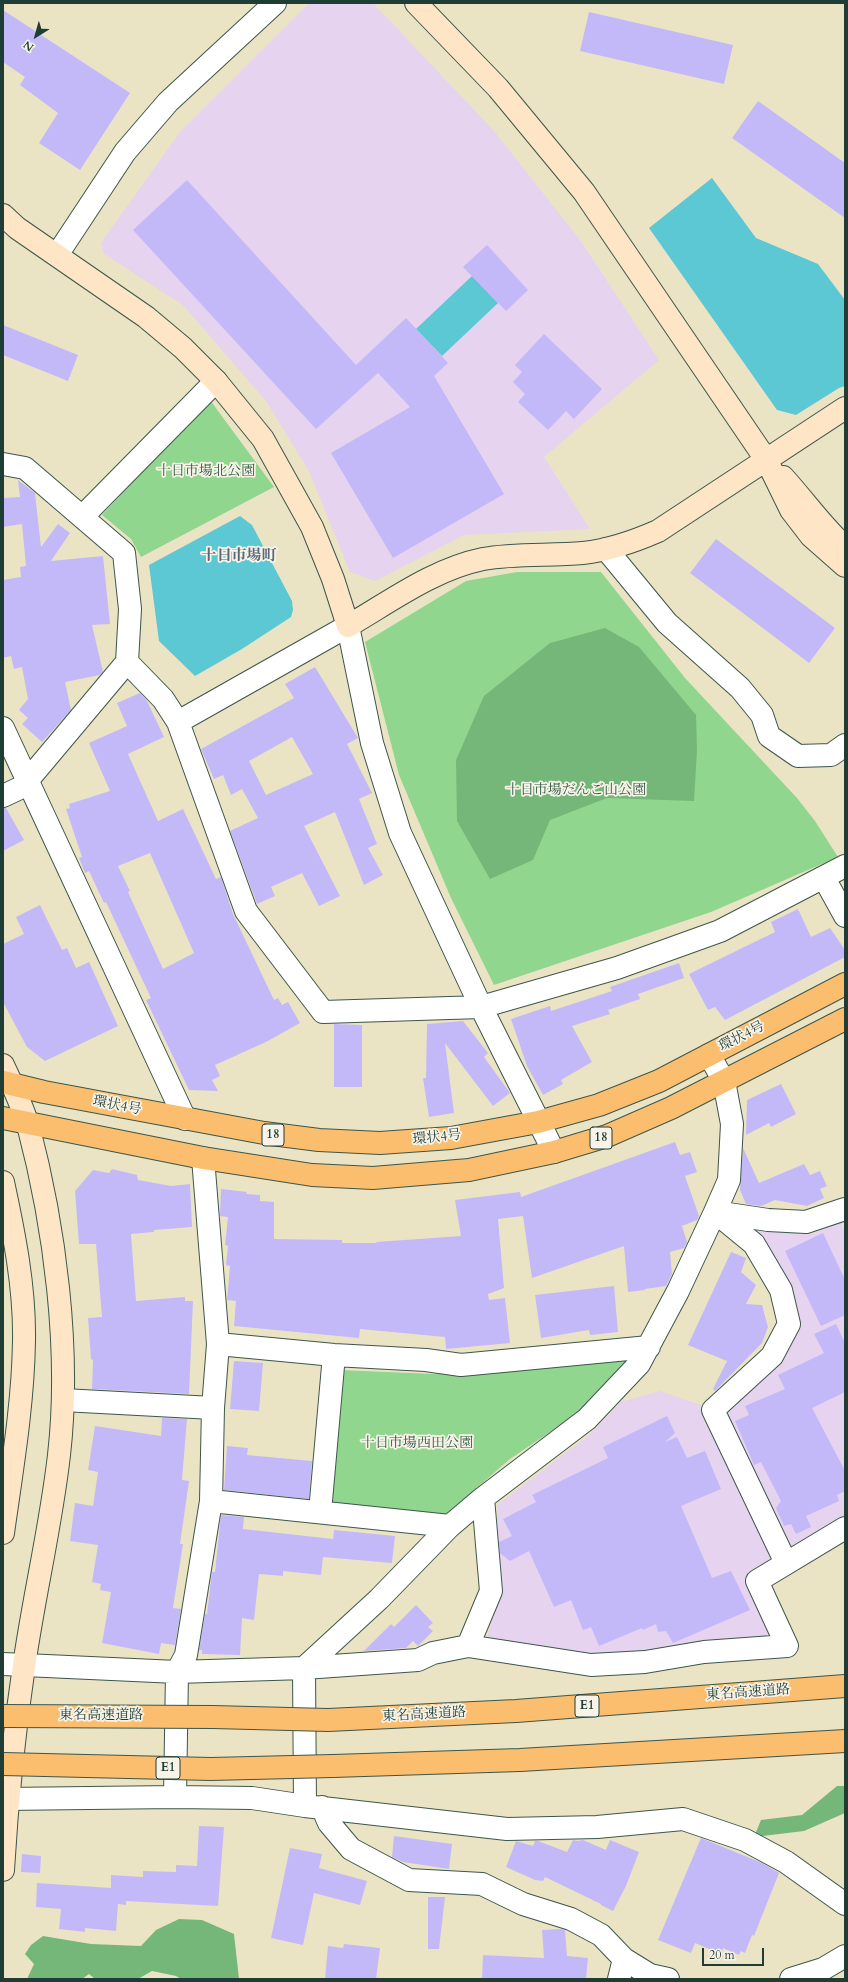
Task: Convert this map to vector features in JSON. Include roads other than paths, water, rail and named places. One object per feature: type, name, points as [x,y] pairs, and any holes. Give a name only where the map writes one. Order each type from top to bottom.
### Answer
[{"type":"main road","name":"環状4号","points":[[6,1077],[185,1119],[264,1134],[320,1140],[380,1143],[451,1138],[538,1122],[599,1106],[659,1080],[845,984]]},
{"type":"main road","name":"18","points":[[3,1118],[203,1158],[312,1174],[373,1178],[469,1170],[554,1152],[607,1136],[670,1108],[845,1019]]},
{"type":"main road","name":"東名高速道路","points":[[3,1716],[328,1720],[516,1711],[845,1686]]},
{"type":"main road","name":"E1","points":[[3,1764],[211,1769],[333,1766],[520,1760],[845,1741]]},
{"type":"street","points":[[57,255],[126,152],[163,108],[275,3]]},
{"type":"street","points":[[416,3],[498,88],[584,192],[767,460],[806,502],[823,527],[845,547]]},
{"type":"street","points":[[3,215],[17,228],[146,316],[183,348],[216,381],[263,439],[312,527],[333,579],[348,626],[372,744],[400,833],[481,1007],[554,1152]]},
{"type":"street","points":[[82,517],[216,381]]},
{"type":"street","points":[[178,722],[433,577],[455,567],[484,559],[582,553],[606,549],[628,544],[658,531],[845,408]]},
{"type":"street","points":[[767,460],[791,510],[811,536],[845,566]]},
{"type":"street","points":[[3,464],[25,468],[124,552],[130,609],[127,662],[26,780],[22,787],[3,796]]},
{"type":"street","points":[[606,549],[667,623],[740,688],[762,714],[769,736],[798,756],[831,755],[845,746]]},
{"type":"street","points":[[127,662],[164,699],[178,722],[246,911],[322,1012],[481,1007],[617,968],[720,931],[845,866]]},
{"type":"street","points":[[3,728],[185,1119]]},
{"type":"street","points":[[824,878],[845,916]]},
{"type":"street","points":[[304,1668],[379,1599],[450,1526],[483,1498],[587,1419],[639,1364],[678,1290],[729,1180],[732,1124],[724,1081],[709,1055]]},
{"type":"street","points":[[3,1870],[5,1799],[13,1665],[45,1550],[59,1455],[63,1400],[58,1290],[44,1199],[27,1124],[6,1077]]},
{"type":"street","points":[[175,1797],[177,1672],[186,1655],[210,1501],[213,1408],[218,1344],[203,1158]]},
{"type":"street","points":[[3,1182],[21,1285],[24,1340],[16,1446],[3,1533]]},
{"type":"street","points":[[715,1212],[768,1220],[806,1222],[845,1209]]},
{"type":"street","points":[[715,1212],[754,1244],[781,1290],[789,1324],[772,1356],[713,1410],[786,1563]]},
{"type":"street","points":[[218,1344],[334,1356],[426,1360],[461,1365],[648,1347]]},
{"type":"street","points":[[320,1512],[334,1356]]},
{"type":"street","points":[[63,1400],[213,1408]]},
{"type":"street","points":[[468,1646],[491,1591],[483,1498]]},
{"type":"street","points":[[210,1501],[450,1526]]},
{"type":"street","points":[[13,1665],[177,1672],[304,1668],[418,1660],[433,1653],[468,1646],[591,1665],[645,1662],[704,1652],[787,1646],[756,1581],[845,1528]]},
{"type":"street","points":[[304,1668],[314,1806],[352,1849],[409,1880],[482,1884],[523,1904],[572,1919],[600,1935],[622,1969],[668,1979]]},
{"type":"street","points":[[5,1799],[175,1797],[252,1798],[507,1829],[597,1827],[683,1819],[744,1840],[786,1862],[845,1904]]},
{"type":"street","points":[[791,1979],[826,1974],[845,1956]]},
{"type":"water","points":[[712,178],[756,238],[818,264],[845,300],[845,386],[839,388],[796,415],[777,410],[649,228]]},
{"type":"water","points":[[472,276],[498,303],[442,356],[416,329]]},
{"type":"water","points":[[240,516],[252,525],[292,601],[293,610],[291,617],[242,649],[195,676],[159,641],[149,565]]},
{"type":"district","name":"十日市場町","points":[[239,557]]},
{"type":"park label","name":"十日市場北公園","points":[[206,472]]},
{"type":"park label","name":"十日市場だんご山公園","points":[[576,791]]},
{"type":"park label","name":"十日市場西田公園","points":[[417,1444]]}]
